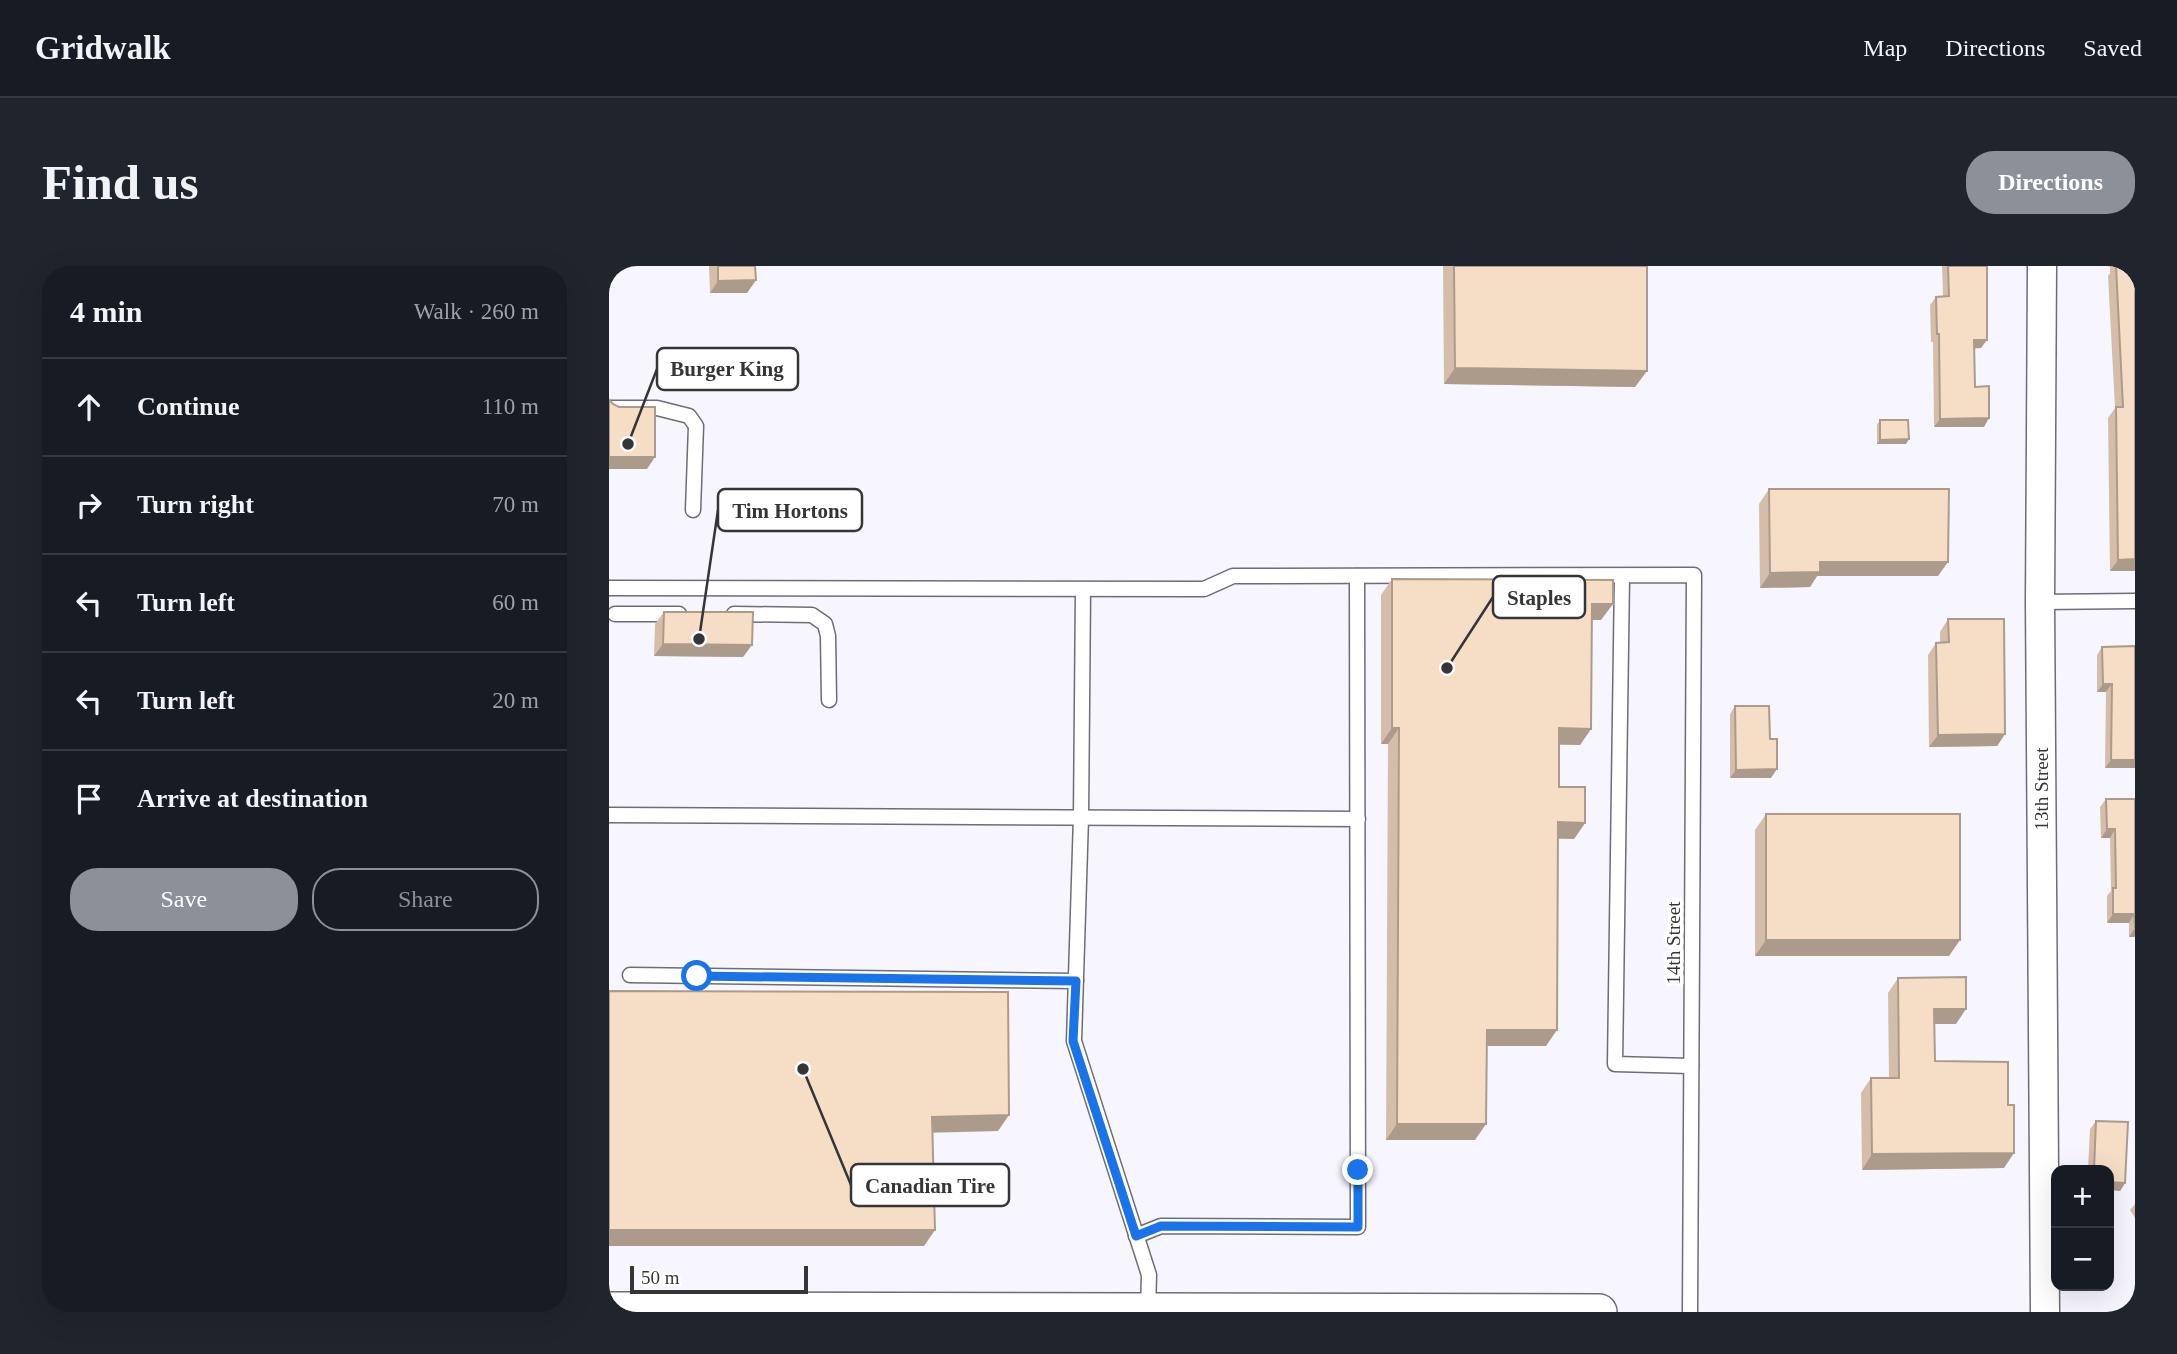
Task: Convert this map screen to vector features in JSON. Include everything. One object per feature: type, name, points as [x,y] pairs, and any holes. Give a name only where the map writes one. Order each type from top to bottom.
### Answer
[{"type":"street","name":"13th Street","points":[[2042,266],[2040,602],[2045,1312]]},
{"type":"street","points":[[609,1310],[1599,1312]]},
{"type":"lane","points":[[609,408],[657,408],[689,416],[696,426],[693,510]]},
{"type":"lane","name":"14th Street","points":[[1622,576],[1695,575],[1690,1312]]},
{"type":"lane","points":[[609,588],[1204,589],[1233,576],[1622,576],[1615,1064],[1691,1066]]},
{"type":"lane","points":[[1136,1236],[1161,1226],[1358,1227],[1357,576]]},
{"type":"lane","points":[[1083,590],[1081,817],[1073,1041],[1149,1275],[1148,1311]]},
{"type":"lane","points":[[2040,602],[2135,601]]},
{"type":"lane","points":[[615,614],[694,614]]},
{"type":"lane","points":[[720,614],[813,615],[825,624],[828,636],[829,700]]},
{"type":"lane","points":[[609,815],[1357,819]]},
{"type":"lane","points":[[630,975],[1076,981]]},
{"type":"building","points":[[718,266],[755,266],[756,280],[718,281]]},
{"type":"building","points":[[1454,266],[1647,266],[1647,371],[1455,368]]},
{"type":"building","points":[[1948,266],[1987,266],[1987,340],[1974,340],[1975,387],[1989,386],[1989,418],[1940,419],[1936,297],[1949,296]]},
{"type":"building","points":[[2116,266],[2135,266],[2135,559],[2118,560],[2116,407],[2123,407]]},
{"type":"building","points":[[609,400],[619,407],[655,407],[655,457],[609,457]]},
{"type":"building","points":[[1880,420],[1908,420],[1909,439],[1880,440]]},
{"type":"building","points":[[1769,489],[1949,489],[1948,562],[1820,562],[1820,572],[1770,573]]},
{"type":"building","points":[[1392,579],[1613,580],[1613,604],[1592,604],[1591,729],[1559,728],[1559,787],[1585,787],[1585,823],[1558,822],[1557,1030],[1487,1030],[1486,1124],[1397,1124],[1399,728],[1392,728]]},
{"type":"building","points":[[664,612],[753,612],[752,645],[663,644]]},
{"type":"building","points":[[1948,619],[2004,619],[2005,734],[1938,735],[1936,643],[1949,642]]},
{"type":"building","points":[[2135,646],[2135,760],[2111,760],[2112,684],[2103,684],[2102,647]]},
{"type":"building","points":[[1735,706],[1769,706],[1770,739],[1777,739],[1777,769],[1736,770]]},
{"type":"building","points":[[2106,799],[2135,799],[2135,928],[2134,914],[2113,914],[2113,888],[2116,888],[2115,829],[2107,829]]},
{"type":"building","points":[[1766,814],[1960,814],[1960,940],[1766,940]]},
{"type":"building","points":[[1966,977],[1966,1009],[1934,1009],[1935,1061],[2008,1062],[2008,1105],[2014,1105],[2014,1153],[1872,1154],[1871,1078],[1899,1078],[1898,978]]},
{"type":"building","points":[[609,991],[1008,992],[1009,1115],[932,1117],[935,1230],[609,1230]]},
{"type":"building","points":[[2096,1121],[2128,1122],[2125,1183],[2114,1182],[2114,1165],[2094,1165]]},
{"type":"place","name":"Burger King","points":[[628,444]]},
{"type":"place","name":"Tim Hortons","points":[[699,639]]},
{"type":"place","name":"Staples","points":[[1447,668]]},
{"type":"place","name":"Canadian Tire","points":[[803,1069]]},
{"type":"route","points":[[697,976],[1076,981],[1073,1041],[1136,1236],[1161,1226],[1358,1227],[1358,1170]]}]
